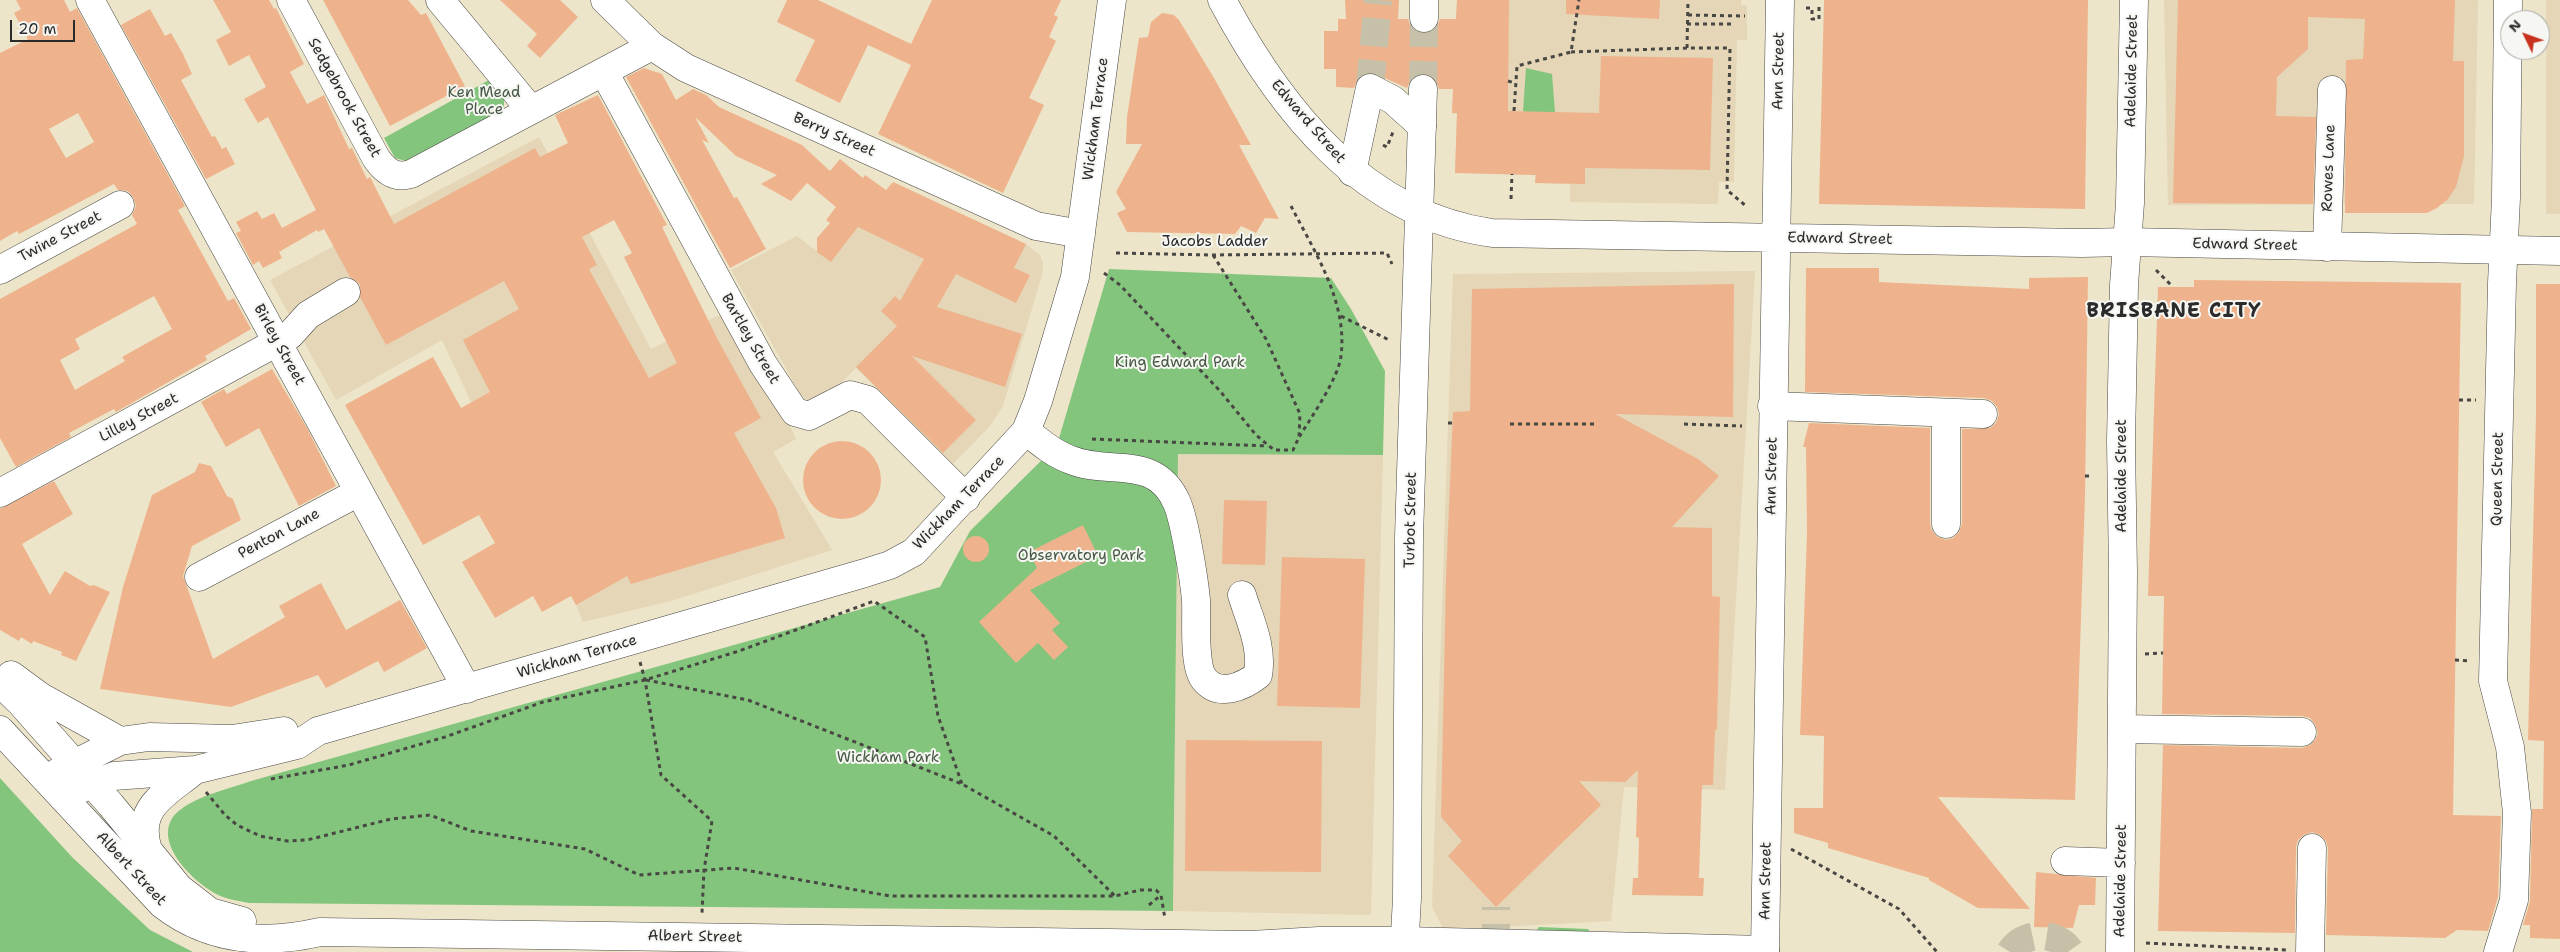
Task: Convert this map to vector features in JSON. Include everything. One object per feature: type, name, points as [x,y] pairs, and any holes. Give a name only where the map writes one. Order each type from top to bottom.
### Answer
[{"type":"street","name":"Birley Street","points":[[90,0],[467,689]]},
{"type":"street","name":"Sedgebrook Street","points":[[291,0],[376,158],[391,174],[398,176],[411,174],[652,46]]},
{"type":"street","points":[[440,0],[531,110]]},
{"type":"street","name":"Berry Street","points":[[605,0],[652,46],[686,68],[1036,226],[1081,234]]},
{"type":"street","name":"Wickham Terrace","points":[[54,787],[93,784],[114,776],[204,779],[297,745],[318,731],[890,565],[914,552],[1026,431],[1038,401],[1075,277],[1112,0]]},
{"type":"street","name":"Edward Street","points":[[1222,0],[1248,45],[1286,99],[1333,155],[1352,172],[1394,201],[1420,214],[1462,229],[1492,233],[2127,242],[2560,251]]},
{"type":"street","name":"Ann Street","points":[[1765,951],[1772,406],[1780,0]]},
{"type":"street","name":"Adelaide Street","points":[[2120,952],[2122,863],[2121,442],[2124,285],[2134,0]]},
{"type":"street","name":"Queen Street","points":[[2498,952],[2514,900],[2517,813],[2510,747],[2493,681],[2504,250],[2508,0]]},
{"type":"street","name":"Bartley Street","points":[[604,72],[762,364],[795,412],[808,416],[850,396],[868,400],[966,498]]},
{"type":"street","points":[[1352,172],[1370,88],[1393,100],[1422,126]]},
{"type":"street","name":"Turbot Street","points":[[1403,942],[1409,536],[1420,214],[1422,89]]},
{"type":"street","name":"Rowes Lane","points":[[2327,247],[2332,90]]},
{"type":"street","name":"Twine Street","points":[[0,270],[120,205]]},
{"type":"street","name":"Lilley Street","points":[[0,493],[290,335],[308,315],[346,292]]},
{"type":"street","points":[[1772,406],[1983,414]]},
{"type":"street","points":[[1946,413],[1946,524]]},
{"type":"street","points":[[1026,431],[1044,446],[1070,460],[1086,465],[1141,470],[1157,476],[1167,486],[1177,504],[1194,588],[1198,664],[1203,678],[1218,688],[1237,687],[1258,674],[1260,660],[1258,643],[1242,595]]},
{"type":"street","name":"Penton Lane","points":[[199,577],[359,492]]},
{"type":"street","points":[[0,667],[41,697],[120,741]]},
{"type":"street","points":[[0,683],[20,702],[93,784]]},
{"type":"street","name":"Wickham Terrace","points":[[54,787],[74,764],[120,741],[149,737],[232,739],[298,729],[318,731]]},
{"type":"street","points":[[2122,729],[2302,732]]},
{"type":"street","name":"Albert Street","points":[[0,730],[162,904],[194,926],[228,936],[290,939],[320,932],[850,941],[1251,945],[1319,941],[1765,951]]},
{"type":"street","points":[[148,850],[143,829],[150,809],[204,779]]},
{"type":"street","name":"Albert Street","points":[[93,784],[179,888],[210,912],[230,919],[294,925],[320,932]]},
{"type":"street","points":[[2301,951],[2312,848]]},
{"type":"street","points":[[2065,861],[2122,863]]},
{"type":"street","name":"Albert Street","points":[[1251,945],[1279,952]]},
{"type":"path","points":[[1571,52],[1579,0]]},
{"type":"path","points":[[1687,48],[1688,0]]},
{"type":"path","points":[[1806,8],[1812,8],[1812,19],[1820,19],[1819,4]]},
{"type":"path","points":[[1688,15],[1745,16]]},
{"type":"path","points":[[1688,24],[1734,24]]},
{"type":"path","points":[[1514,111],[1516,66],[1571,52],[1730,48],[1727,190],[1746,206]]},
{"type":"path","points":[[1508,81],[1515,83]]},
{"type":"path","points":[[1511,199],[1512,174]]},
{"type":"path","points":[[1104,273],[1120,285],[1220,391],[1256,435],[1274,450],[1293,450],[1298,437],[1322,400],[1341,357],[1340,316],[1333,291],[1290,206]]},
{"type":"path","name":"Jacobs Ladder","points":[[1116,253],[1213,255],[1387,254],[1392,264]]},
{"type":"path","points":[[1213,255],[1266,339],[1300,414],[1298,437]]},
{"type":"path","points":[[2156,270],[2173,287]]},
{"type":"path","points":[[1340,316],[1391,342]]},
{"type":"path","points":[[1510,424],[1595,424]]},
{"type":"path","points":[[1684,424],[1742,426]]},
{"type":"path","points":[[1087,438],[1269,446]]},
{"type":"path","points":[[262,780],[349,765],[445,736],[543,702],[645,680],[740,651],[874,600],[925,638],[938,716],[962,784]]},
{"type":"path","points":[[2140,654],[2163,653]]},
{"type":"path","points":[[645,680],[748,700],[962,784],[1054,836],[1115,896]]},
{"type":"path","points":[[645,680],[661,775],[712,821],[704,870],[700,937]]},
{"type":"path","points":[[204,779],[204,790],[231,820],[260,836],[278,839],[307,840],[391,819],[430,815],[471,831],[585,848],[639,875],[734,868],[890,896],[1115,896],[1140,890],[1156,890],[1161,895],[1164,923]]},
{"type":"path","points":[[1791,849],[1899,909],[1937,952]]},
{"type":"path","points":[[1149,905],[1161,895]]},
{"type":"path","points":[[2146,943],[2301,951]]},
{"type":"shaded area","points":[[1457,0],[1741,0],[1741,5],[1747,5],[1747,40],[1737,40],[1734,182],[1719,182],[1718,203],[1715,204],[1570,202],[1570,184],[1535,183],[1535,175],[1455,173],[1457,114],[1452,113]]},
{"type":"shaded area","points":[[2164,0],[2478,0],[2474,204],[2168,205]]},
{"type":"shaded area","points":[[2546,0],[2560,0],[2560,214],[2546,214],[2546,60],[2550,60],[2550,10],[2546,10]]},
{"type":"shaded area","points":[[539,137],[651,349],[725,312],[781,406],[796,439],[773,452],[832,550],[671,601],[583,622],[576,605],[500,464],[442,340],[336,400],[270,280]]},
{"type":"shaded area","points":[[893,182],[1026,244],[1040,255],[1043,263],[1042,275],[1003,406],[990,426],[953,464],[856,368],[841,383],[808,401],[800,394],[731,270],[797,236],[831,262]]},
{"type":"shaded area","points":[[1755,271],[1725,790],[1624,787],[1611,921],[1444,930],[1432,907],[1453,274]]},
{"type":"shaded area","points":[[1178,453],[1383,455],[1371,915],[1173,911]]},
{"type":"green space","points":[[1526,68],[1552,74],[1556,125],[1523,111]]},
{"type":"green space","name":"Ken Mead Place","points":[[489,80],[504,99],[504,109],[409,162],[395,158],[384,138]]},
{"type":"green space","name":"Wickham Park","points":[[1109,269],[1331,278],[1351,309],[1385,371],[1383,455],[1178,454],[1173,911],[249,903],[226,898],[212,891],[188,872],[178,859],[171,846],[168,833],[171,821],[180,810],[196,800],[214,793],[940,587],[970,531],[1057,445]]},
{"type":"green space","points":[[0,778],[72,857],[150,930],[193,952],[0,952]]},
{"type":"green space","points":[[1539,927],[1588,929],[1595,938],[1536,931]]},
{"type":"building","points":[[16,0],[64,0],[70,12],[77,8],[185,206],[178,210],[228,301],[234,298],[251,329],[205,356],[207,360],[116,412],[114,409],[69,433],[71,437],[16,467],[0,438],[0,299],[137,224],[132,215],[136,206],[133,197],[128,191],[118,190],[114,184],[19,234],[17,231],[0,241],[0,53],[28,39],[14,13],[21,9]],"holes":[[[78,113],[94,142],[66,158],[49,129]],[[154,296],[172,329],[122,357],[125,361],[75,390],[60,360],[80,349],[75,339]]]},
{"type":"building","points":[[213,0],[269,0],[274,9],[276,8],[304,64],[290,72],[307,104],[324,95],[349,149],[352,148],[367,179],[370,177],[394,224],[535,148],[540,157],[568,143],[555,115],[598,95],[667,225],[662,227],[718,340],[761,418],[734,433],[776,508],[785,538],[631,584],[627,576],[576,605],[571,596],[542,612],[533,596],[495,618],[462,562],[495,543],[479,515],[423,545],[345,405],[433,357],[461,408],[490,392],[463,340],[519,309],[504,281],[386,345],[360,297],[360,284],[350,277],[324,229],[318,232],[317,230],[279,252],[282,258],[263,268],[259,261],[253,265],[236,233],[241,231],[236,222],[257,211],[262,219],[274,213],[282,228],[316,210],[268,117],[258,123],[244,99],[266,87],[249,55],[229,66],[216,40],[231,32]],"holes":[[[614,220],[632,253],[624,257],[677,363],[649,378],[589,269],[597,265],[582,237]]]},
{"type":"building","points":[[323,0],[408,0],[421,15],[426,13],[465,86],[390,126]]},
{"type":"building","points":[[500,0],[560,0],[578,17],[540,58],[527,46],[537,34]]},
{"type":"building","points":[[787,0],[818,0],[911,44],[932,0],[1061,0],[1054,15],[1058,17],[1049,37],[1056,41],[1029,98],[1044,105],[1003,193],[878,134],[911,65],[868,45],[840,103],[795,81],[815,40],[777,22]]},
{"type":"building","points":[[1345,0],[1399,0],[1398,19],[1408,19],[1410,25],[1416,31],[1424,34],[1432,31],[1440,19],[1456,19],[1457,0],[1509,0],[1508,111],[1599,113],[1601,56],[1713,58],[1710,170],[1585,168],[1585,184],[1535,183],[1536,175],[1455,173],[1457,113],[1452,113],[1453,89],[1439,89],[1436,81],[1424,73],[1415,76],[1407,88],[1371,72],[1358,78],[1354,88],[1336,87],[1336,69],[1324,69],[1324,31],[1338,31],[1338,19],[1346,19]]},
{"type":"building","points":[[1566,0],[1660,0],[1659,19],[1566,14]]},
{"type":"building","points":[[1824,0],[2088,0],[2085,209],[1819,204]]},
{"type":"building","points":[[2178,0],[2455,0],[2453,61],[2464,61],[2464,156],[2456,187],[2447,200],[2427,213],[2345,213],[2346,60],[2363,59],[2365,19],[2308,17],[2308,49],[2277,77],[2276,116],[2316,117],[2313,204],[2173,203]]},
{"type":"building","points":[[150,9],[165,36],[171,33],[183,54],[192,74],[181,80],[212,137],[215,136],[222,149],[226,147],[235,164],[206,179],[121,25]]},
{"type":"building","points":[[1162,13],[1174,15],[1179,20],[1251,145],[1239,145],[1279,219],[1265,218],[1256,233],[1241,226],[1235,234],[1127,232],[1117,213],[1126,209],[1116,192],[1142,144],[1126,144],[1127,117],[1139,38],[1148,37],[1151,22]]},
{"type":"building","points":[[644,68],[662,74],[676,100],[693,89],[706,95],[719,107],[802,145],[830,171],[840,159],[863,178],[865,175],[886,190],[893,182],[1026,244],[1014,268],[1030,275],[1016,303],[956,274],[937,307],[1022,334],[1005,387],[912,356],[976,420],[943,453],[856,367],[897,326],[881,311],[895,296],[900,301],[924,259],[858,227],[831,262],[817,252],[817,238],[830,223],[826,220],[836,207],[807,183],[791,201],[761,184],[777,175],[736,156],[695,117],[709,143],[702,140],[734,198],[737,197],[766,249],[730,268],[626,77]]},
{"type":"building","points":[[1806,268],[1879,268],[1879,282],[2029,289],[2029,278],[2088,277],[2085,496],[2075,800],[1938,797],[2030,909],[1978,908],[1929,880],[1929,878],[1828,848],[1828,843],[1794,833],[1794,808],[1823,808],[1824,736],[1800,735],[1807,533],[1806,447],[1803,447],[1809,423],[1930,428],[1930,524],[1932,531],[1938,537],[1946,540],[1953,538],[1959,532],[1962,524],[1962,429],[1990,428],[1996,423],[1999,414],[1997,407],[1992,401],[1984,398],[1805,392]]},
{"type":"building","points":[[2194,280],[2461,283],[2453,815],[2501,816],[2498,897],[2488,931],[2457,930],[2445,938],[2326,935],[2328,848],[2326,841],[2320,835],[2312,832],[2298,840],[2296,847],[2295,933],[2158,931],[2163,745],[2302,748],[2310,745],[2318,733],[2315,724],[2310,718],[2302,716],[2162,714],[2164,596],[2148,596],[2158,287],[2194,287]]},
{"type":"building","points":[[1734,284],[1733,417],[1615,414],[1698,459],[1719,476],[1672,527],[1712,528],[1712,596],[1720,597],[1717,730],[1715,730],[1713,785],[1702,785],[1699,878],[1704,878],[1703,896],[1632,895],[1633,878],[1638,878],[1639,838],[1636,837],[1638,770],[1625,782],[1579,781],[1601,805],[1496,907],[1448,856],[1462,841],[1441,817],[1446,578],[1453,412],[1470,411],[1472,289]]},
{"type":"building","points":[[2536,284],[2560,284],[2560,939],[2530,938],[2530,925],[2523,925],[2530,901],[2532,809],[2543,809],[2544,741],[2528,740],[2536,415]]},
{"type":"building","points":[[272,369],[307,428],[336,486],[299,506],[259,428],[226,447],[201,402],[224,389],[227,394]]},
{"type":"building","points":[[834,441],[850,441],[864,447],[875,458],[881,472],[881,488],[875,502],[864,513],[850,519],[834,519],[820,513],[809,502],[803,488],[803,472],[809,458],[820,447]]},
{"type":"building","points":[[199,463],[211,466],[227,496],[233,499],[241,520],[192,546],[183,576],[213,659],[285,617],[279,606],[321,583],[346,630],[400,600],[427,648],[384,672],[378,661],[326,688],[318,675],[231,707],[100,689],[123,587],[152,495],[195,472]]},
{"type":"building","points":[[54,481],[73,514],[22,544],[50,595],[65,571],[90,586],[94,585],[110,592],[76,661],[61,655],[62,652],[33,641],[32,644],[21,637],[19,641],[0,630],[0,509]]},
{"type":"building","points":[[1224,500],[1267,501],[1265,565],[1222,564]]},
{"type":"building","points":[[1083,525],[1098,556],[1030,590],[1060,623],[1052,630],[1068,647],[1054,660],[1038,643],[1016,663],[979,622],[1037,568],[1029,552]]},
{"type":"building","points":[[976,536],[985,540],[989,549],[985,558],[976,562],[967,558],[963,549],[967,540]]},
{"type":"building","points":[[1282,557],[1365,559],[1360,708],[1277,706]]},
{"type":"building","points":[[1186,740],[1322,741],[1321,872],[1185,871]]},
{"type":"building","points":[[2036,872],[2096,878],[2095,905],[2079,905],[2073,928],[2034,927]]},
{"type":"tunnel","points":[[1370,88],[1378,0]]},
{"type":"tunnel","points":[[1423,89],[1424,18]]},
{"type":"tunnel","points":[[1496,907],[1496,952]]},
{"type":"tunnel","points":[[2010,952],[2024,940],[2041,936],[2058,940],[2071,952]]},
{"type":"district","name":"BRISBANE CITY","points":[[2174,312]]},
{"type":"park label","name":"King Edward Park","points":[[1180,363]]},
{"type":"park label","name":"Observatory Park","points":[[1081,556]]}]
